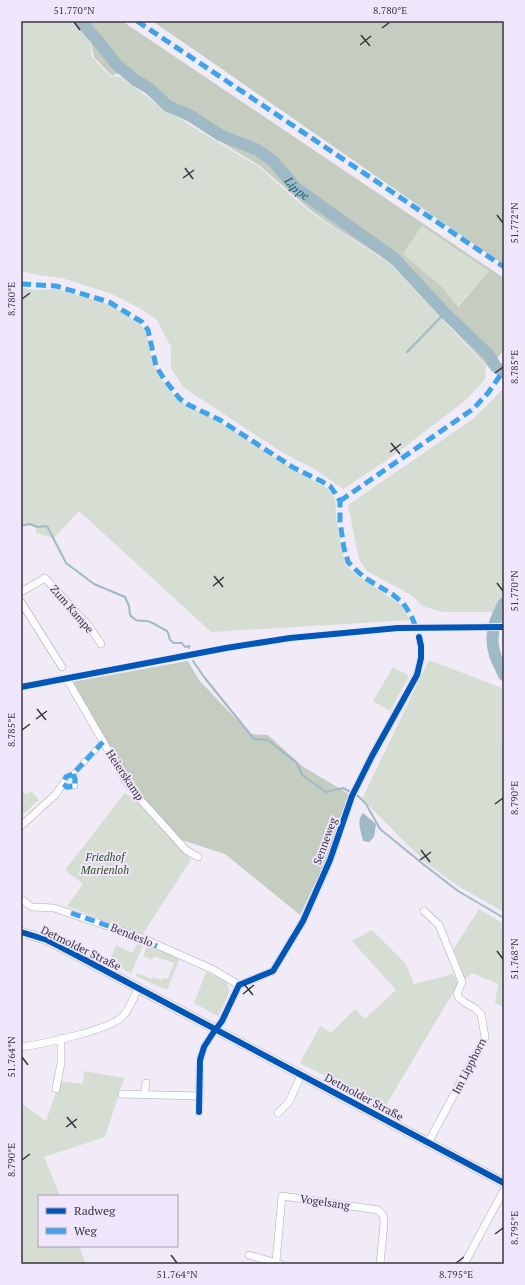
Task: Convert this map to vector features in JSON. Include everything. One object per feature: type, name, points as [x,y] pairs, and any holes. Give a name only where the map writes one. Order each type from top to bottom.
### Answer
[{"type":"street","name":"Zum Kampe","points":[[21,592],[45,578],[89,626],[101,644]]},
{"type":"street","points":[[21,602],[62,667]]},
{"type":"street","name":"Senneweg","points":[[239,985],[273,971],[303,920],[330,860],[354,793],[372,756],[416,675],[421,658],[419,637]]},
{"type":"street","name":"Heierskamp","points":[[68,681],[126,780],[140,799],[186,850],[198,857]]},
{"type":"street","points":[[21,826],[55,795],[66,777],[73,774],[103,742]]},
{"type":"street","points":[[63,784],[67,786],[75,786],[73,774]]},
{"type":"street","name":"Bendeslo","points":[[21,900],[32,907],[54,908],[137,936],[212,970],[239,985]]},
{"type":"street","name":"Im Lipphorn","points":[[424,911],[439,925],[462,982],[458,994],[459,998],[481,1014],[486,1037],[428,1143]]},
{"type":"street","name":"Detmolder Straße","points":[[21,932],[47,940],[59,946],[216,1028],[504,1183]]},
{"type":"street","points":[[199,1112],[200,1060],[204,1047],[222,1021],[239,985]]},
{"type":"street","points":[[21,1047],[106,1027],[125,1014],[138,988]]},
{"type":"street","points":[[56,1089],[61,1063],[61,1038]]},
{"type":"street","points":[[278,1113],[289,1102],[301,1075]]},
{"type":"street","points":[[144,1095],[146,1083]]},
{"type":"street","points":[[122,1094],[199,1096]]},
{"type":"street","points":[[464,1264],[504,1190]]},
{"type":"street","name":"Vogelsang","points":[[278,1263],[282,1196],[378,1210],[383,1215],[384,1223],[380,1264]]},
{"type":"street","points":[[249,1255],[278,1263]]},
{"type":"green space","points":[[21,21],[71,21],[90,39],[92,57],[111,77],[119,76],[162,108],[259,167],[308,210],[391,264],[486,366],[485,379],[466,400],[389,459],[343,489],[316,470],[283,453],[183,387],[171,368],[171,347],[157,320],[141,309],[112,294],[62,278],[37,275],[21,271]]},
{"type":"green space","points":[[422,226],[489,271],[457,307],[441,286],[403,254]]},
{"type":"green space","points":[[21,287],[33,290],[56,289],[111,305],[141,325],[146,332],[153,364],[162,380],[178,400],[219,422],[278,460],[328,489],[335,498],[337,525],[345,564],[354,573],[401,605],[410,620],[211,632],[79,511],[54,538],[36,533],[36,527],[30,525],[21,527]]},
{"type":"green space","points":[[504,388],[504,594],[492,612],[443,612],[422,606],[413,596],[367,571],[359,559],[348,505],[473,419]]},
{"type":"green space","points":[[429,660],[502,688],[502,737],[504,747],[504,912],[458,886],[425,862],[362,799]]},
{"type":"green space","points":[[393,667],[409,676],[390,711],[373,701]]},
{"type":"green space","points":[[60,675],[64,682],[21,691],[21,683]]},
{"type":"green space","points":[[23,791],[26,795],[31,791],[39,800],[21,816],[21,793]]},
{"type":"green space","name":"Friedhof Marienloh","points":[[125,793],[138,801],[191,860],[142,935],[67,906],[83,884],[65,870]]},
{"type":"green space","points":[[479,909],[504,924],[504,1007],[495,1003],[498,984],[472,973],[465,979],[453,950]]},
{"type":"green space","points":[[372,930],[406,964],[414,984],[453,974],[458,984],[385,1107],[300,1063],[320,1026],[331,1033],[355,1009],[365,1019],[396,990],[352,941]]},
{"type":"green space","points":[[138,941],[144,944],[131,973],[109,963],[116,945],[133,953]]},
{"type":"green space","points":[[147,945],[180,958],[167,990],[136,976],[137,973],[152,979],[153,977],[162,980],[164,978],[168,979],[174,963],[154,956],[152,960],[143,956]]},
{"type":"green space","points":[[206,972],[226,981],[230,991],[218,1016],[194,1003]]},
{"type":"green space","points":[[84,1071],[124,1078],[105,1137],[44,1157],[60,1195],[38,1195],[38,1247],[79,1247],[86,1264],[21,1264],[21,1103],[46,1121],[60,1081],[83,1084]]},
{"type":"shaded area","points":[[72,21],[122,21],[504,278],[504,350],[489,368],[393,264],[334,227],[309,209],[260,166],[164,107],[119,73],[112,76],[94,57],[90,38]],"holes":[[[422,226],[489,271],[458,307],[441,286],[403,254]]]},
{"type":"shaded area","points":[[152,21],[504,21],[504,265],[196,51]]},
{"type":"shaded area","points":[[188,661],[199,680],[250,734],[268,735],[302,766],[349,794],[324,865],[300,915],[225,854],[182,840],[143,798],[128,779],[72,682]]},
{"type":"water","points":[[363,813],[376,824],[374,837],[369,842],[363,841],[360,830],[359,823]]},
{"type":"waterway","name":"Lippe","points":[[80,21],[116,64],[135,80],[149,88],[168,106],[191,116],[220,135],[258,150],[273,161],[296,188],[395,259],[445,313],[489,355],[496,367],[504,372]]},
{"type":"waterway","points":[[407,352],[445,313]]},
{"type":"waterway","points":[[21,526],[30,524],[37,527],[47,526],[66,563],[94,584],[125,597],[129,606],[130,615],[135,619],[138,621],[149,621],[167,631],[170,640],[174,643],[182,643],[185,647],[189,646],[189,648]]},
{"type":"waterway","name":"Lippe","points":[[504,603],[498,615],[493,635],[493,648],[504,675]]},
{"type":"waterway","name":"Lippe","points":[[499,611],[504,614]]},
{"type":"waterway","points":[[193,661],[254,739],[268,740],[297,763],[302,775],[326,792],[343,788],[358,796],[366,804],[380,829],[458,891],[504,918]]},
{"type":"marked path","points":[[137,21],[504,267]]},
{"type":"marked path","points":[[21,284],[56,286],[109,302],[142,322],[148,330],[156,366],[180,399],[220,420],[294,468],[330,486],[340,501],[340,522],[348,562],[365,578],[392,594],[403,603],[411,615],[417,630]]},
{"type":"marked path","points":[[340,501],[473,409],[488,393],[504,370]]},
{"type":"marked path","points":[[73,774],[75,786],[67,787],[63,784],[66,777],[73,774],[103,742]]},
{"type":"marked path","points":[[71,913],[137,936],[157,946]]},
{"type":"cycle path","points":[[21,687],[226,648],[290,638],[398,628],[504,627]]},
{"type":"cycle path","points":[[199,1112],[200,1060],[204,1047],[222,1021],[239,985],[273,971],[303,921],[330,860],[352,796],[372,756],[417,675],[421,658],[419,637]]},
{"type":"cycle path","points":[[21,932],[47,940],[59,946],[504,1183]]}]
